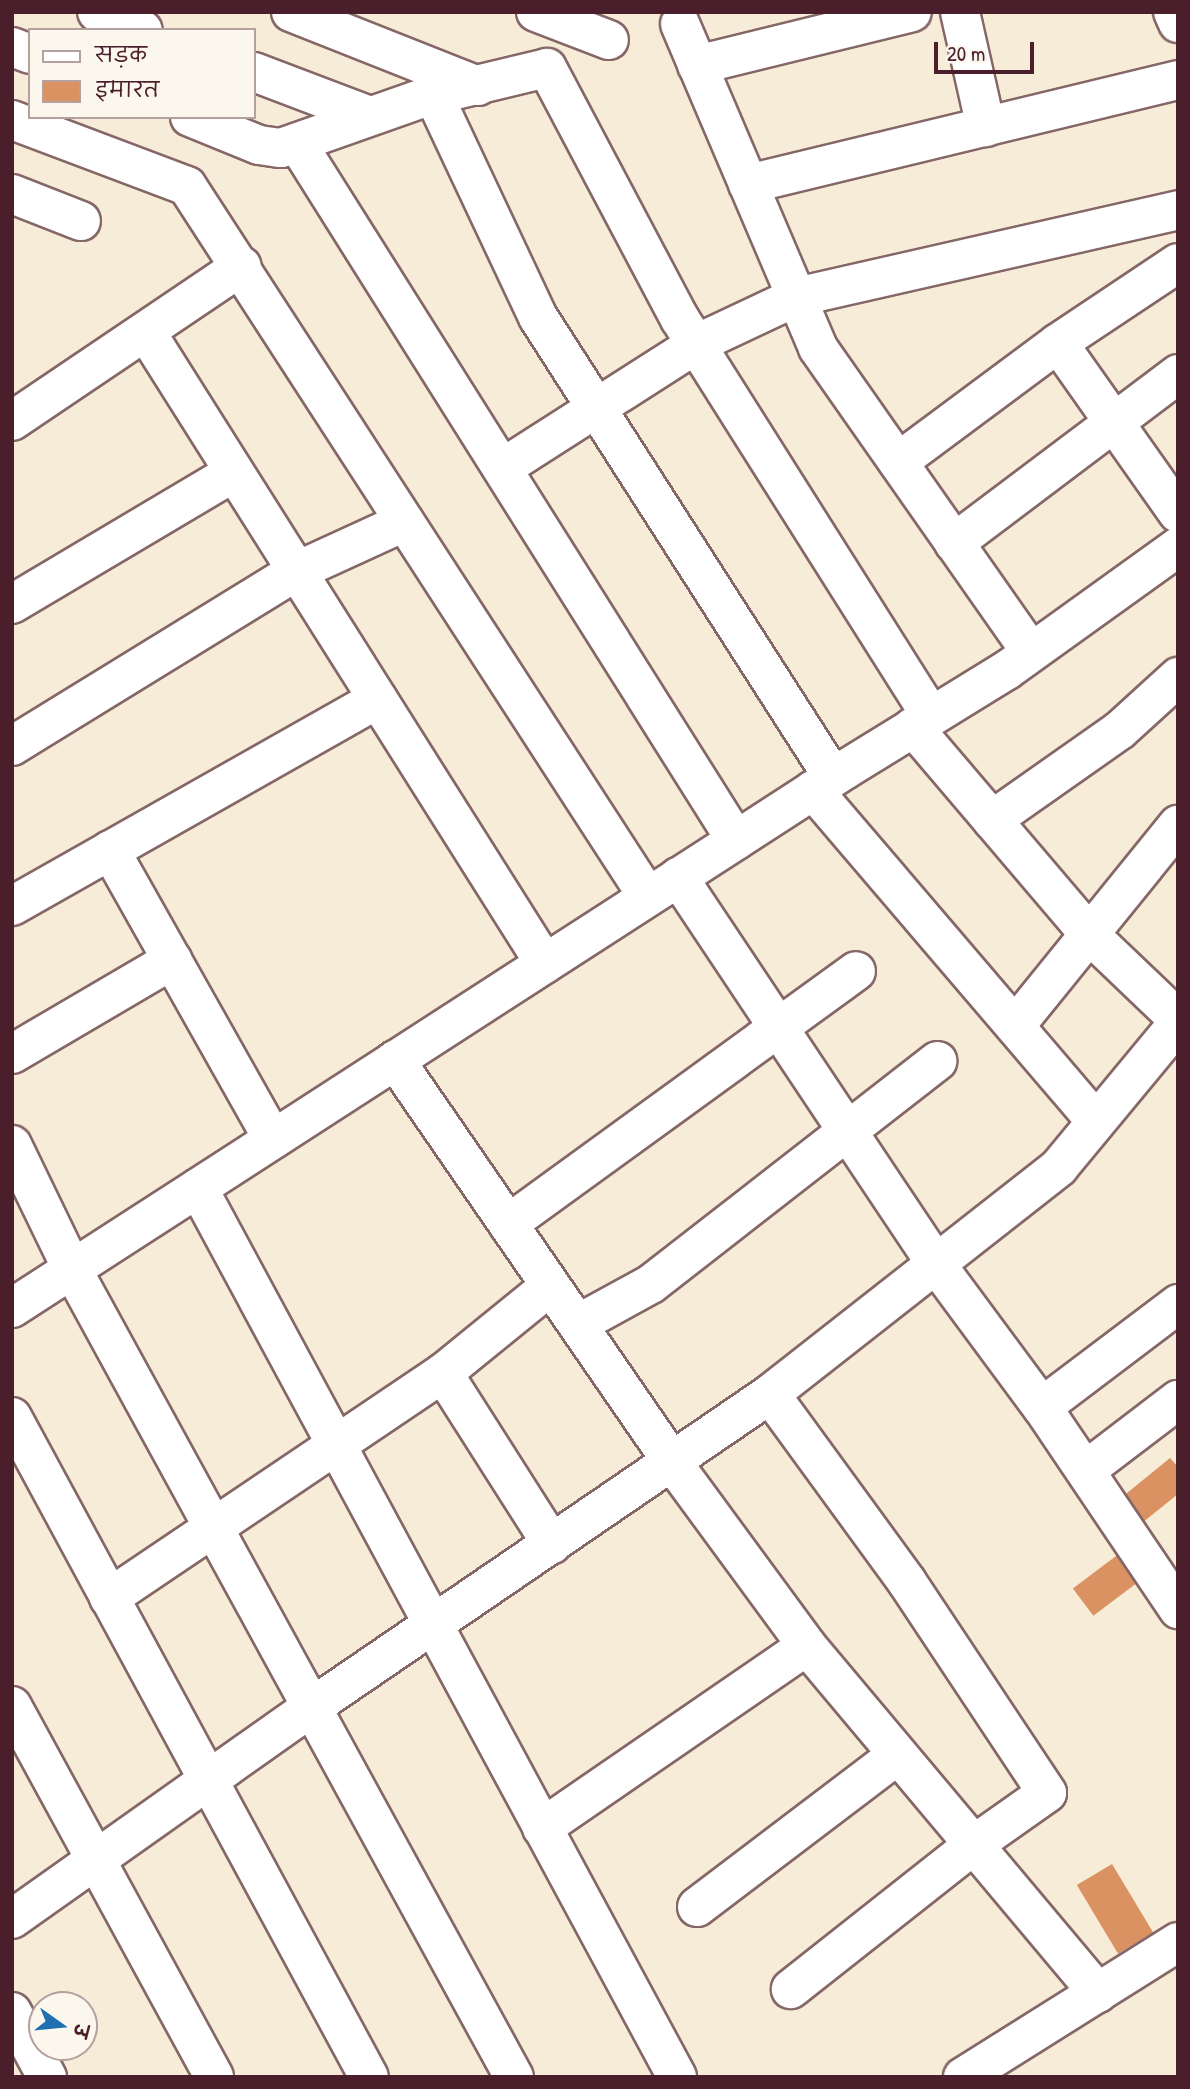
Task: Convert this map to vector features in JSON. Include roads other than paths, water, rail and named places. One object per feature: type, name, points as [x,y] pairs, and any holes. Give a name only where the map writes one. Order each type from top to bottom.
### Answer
[{"type":"street","points":[[97,12],[138,28]]},
{"type":"street","points":[[291,12],[478,86]]},
{"type":"street","points":[[536,12],[609,40]]},
{"type":"street","points":[[697,65],[912,12]]},
{"type":"street","points":[[960,12],[986,127]]},
{"type":"street","points":[[1173,12],[1178,23]]},
{"type":"street","points":[[680,24],[818,348],[1031,652]]},
{"type":"street","points":[[12,1919],[309,1709],[770,1394],[1059,1167],[1178,1021],[1091,936],[992,820],[922,722],[696,344],[550,71],[542,68],[435,96],[281,148],[259,145],[195,119]]},
{"type":"street","points":[[256,73],[370,116]]},
{"type":"street","points":[[748,184],[1178,80]]},
{"type":"street","points":[[435,96],[538,317],[600,410],[823,784],[1014,1026],[1096,1121]]},
{"type":"street","points":[[12,120],[187,186],[242,267],[404,522],[663,887],[777,1026],[848,1126],[936,1264],[1042,1407],[1176,1603]]},
{"type":"street","points":[[297,143],[504,467],[736,840]]},
{"type":"street","points":[[12,194],[81,221]]},
{"type":"street","points":[[504,467],[600,410],[696,344],[796,297],[1178,209]]},
{"type":"street","points":[[898,463],[1058,343],[1178,263]]},
{"type":"street","points":[[16,411],[146,332],[242,267]]},
{"type":"street","points":[[146,332],[545,964]]},
{"type":"street","points":[[1058,343],[1178,513]]},
{"type":"street","points":[[954,543],[1178,374]]},
{"type":"street","points":[[12,604],[234,472]]},
{"type":"street","points":[[12,746],[297,571],[404,522]]},
{"type":"street","points":[[12,1308],[1031,652],[1178,547]]},
{"type":"street","points":[[992,820],[1120,730],[1178,677]]},
{"type":"street","points":[[12,906],[378,699]]},
{"type":"street","points":[[1014,1026],[1091,936],[1178,825]]},
{"type":"street","points":[[110,850],[273,1139]]},
{"type":"street","points":[[12,1054],[172,960]]},
{"type":"street","points":[[508,1224],[856,971]]},
{"type":"street","points":[[395,1060],[672,1462],[807,1646],[1098,1993]]},
{"type":"street","points":[[578,1324],[651,1284],[848,1126],[937,1061]]},
{"type":"street","points":[[12,1145],[72,1269],[212,1529],[514,2077]]},
{"type":"street","points":[[198,1188],[677,2077]]},
{"type":"street","points":[[109,1598],[443,1373],[551,1286]]},
{"type":"street","points":[[1042,1407],[1178,1304]]},
{"type":"street","points":[[443,1373],[552,1544]]},
{"type":"street","points":[[770,1394],[907,1582],[1046,1787],[1043,1799],[972,1846],[791,1989]]},
{"type":"street","points":[[1086,1470],[1178,1400]]},
{"type":"street","points":[[12,1418],[369,2077]]},
{"type":"street","points":[[542,1828],[807,1646]]},
{"type":"street","points":[[12,1706],[94,1861],[214,2077]]},
{"type":"street","points":[[697,1907],[897,1755]]},
{"type":"street","points":[[963,2077],[1014,2064],[1098,1993],[1178,1942]]},
{"type":"street","points":[[12,2012],[47,2077]]}]
